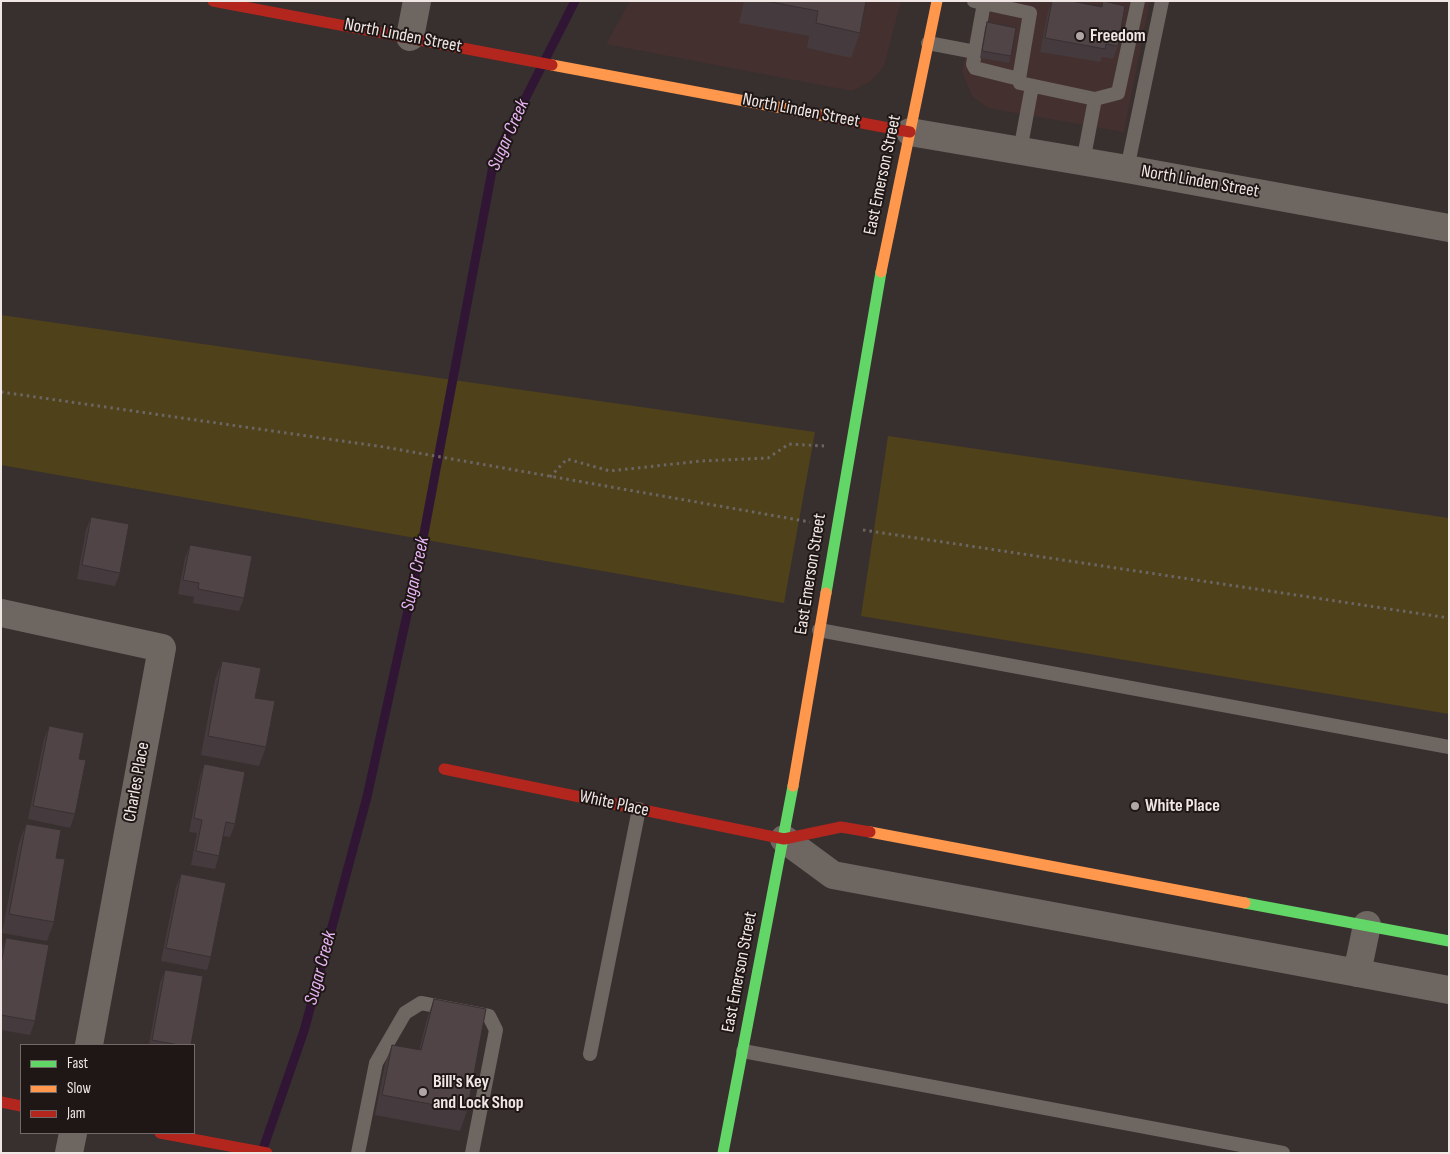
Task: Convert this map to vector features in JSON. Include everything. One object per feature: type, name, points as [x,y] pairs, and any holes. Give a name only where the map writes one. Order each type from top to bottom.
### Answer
[{"type":"main road","name":"North Linden Street","points":[[213,1],[910,132]]},
{"type":"main road","name":"East Emerson Street","points":[[724,1153],[784,839],[874,308],[937,1]]},
{"type":"main road","name":"White Place","points":[[444,769],[784,839],[841,827],[1449,940]]},
{"type":"main road","points":[[1,1102],[20,1106]]},
{"type":"main road","points":[[165,1134],[266,1153]]},
{"type":"street","points":[[410,37],[417,1]]},
{"type":"street","name":"North Linden Street","points":[[910,132],[1127,169],[1449,228]]},
{"type":"street","name":"Charles Place","points":[[1,613],[162,648],[89,1044]]},
{"type":"street","name":"White Place","points":[[784,839],[833,875],[1449,990]]},
{"type":"street","points":[[1358,973],[1367,925]]},
{"type":"street","points":[[69,1153],[73,1134]]},
{"type":"lane","points":[[1019,79],[975,68],[979,2],[1000,4],[1030,12],[1019,79],[1020,83],[1095,99],[1118,93],[1138,1]]},
{"type":"lane","points":[[1127,169],[1162,1]]},
{"type":"lane","points":[[928,43],[975,52]]},
{"type":"lane","points":[[1020,151],[1032,86]]},
{"type":"lane","points":[[1083,162],[1095,99]]},
{"type":"lane","points":[[819,630],[1449,747]]},
{"type":"lane","points":[[590,1054],[638,809]]},
{"type":"lane","points":[[358,1153],[376,1063],[405,1013],[421,1003],[489,1016],[496,1030],[472,1153]]},
{"type":"lane","points":[[743,1051],[1283,1153]]},
{"type":"path","points":[[1,392],[384,447],[744,512]]},
{"type":"path","points":[[550,478],[567,458],[610,470],[700,461],[768,458],[789,444],[850,446]]},
{"type":"path","points":[[907,537],[1449,618]]},
{"type":"shaded area","points":[[630,1],[901,1],[884,66],[871,81],[852,91],[606,44]]},
{"type":"shaded area","points":[[978,1],[1150,1],[1124,132],[988,108],[972,96],[962,71]]},
{"type":"shaded area","points":[[1,315],[815,432],[784,603],[1,465]]},
{"type":"shaded area","points":[[888,436],[1449,518],[1449,714],[861,616]]},
{"type":"building","points":[[766,1],[866,1],[860,33],[816,23],[818,11]]},
{"type":"building","name":"Freedom","points":[[1052,1],[1071,1],[1102,7],[1103,1],[1125,6],[1118,46],[1106,44],[1105,49],[1045,38]]},
{"type":"building","points":[[987,22],[1016,28],[1011,56],[982,51]]},
{"type":"building","points":[[91,517],[129,524],[120,573],[82,565]]},
{"type":"building","points":[[190,545],[252,556],[244,598],[198,589],[199,583],[183,580]]},
{"type":"building","points":[[222,661],[261,668],[255,698],[275,701],[266,747],[208,736]]},
{"type":"building","points":[[49,726],[84,733],[79,759],[86,760],[75,814],[33,806]]},
{"type":"building","points":[[204,764],[245,772],[235,824],[226,822],[219,856],[196,851],[202,820],[194,818]]},
{"type":"building","points":[[26,824],[61,830],[56,858],[65,859],[54,922],[9,914]]},
{"type":"building","points":[[181,874],[226,883],[211,957],[166,948]]},
{"type":"building","points":[[6,938],[49,945],[35,1021],[1,1015],[1,964]]},
{"type":"building","points":[[165,970],[203,976],[191,1044],[174,1044],[152,1040]]},
{"type":"building","name":"Bill's Key and Lock Shop","points":[[434,999],[486,1009],[467,1111],[382,1095],[392,1045],[421,1050]]},
{"type":"waterway","name":"Sugar Creek","points":[[263,1149],[304,1031],[367,797],[419,560],[494,160],[575,1]]},
{"type":"traffic: fast","points":[[826,593],[881,272]]},
{"type":"traffic: fast","points":[[723,1153],[793,786]]},
{"type":"traffic: fast","points":[[1245,903],[1449,941]]},
{"type":"traffic: slow","points":[[881,272],[937,1]]},
{"type":"traffic: slow","points":[[552,65],[825,116]]},
{"type":"traffic: slow","points":[[793,786],[826,593]]},
{"type":"traffic: slow","points":[[870,832],[1245,903]]},
{"type":"traffic: jam","points":[[213,1],[552,65]]},
{"type":"traffic: jam","points":[[825,116],[910,132]]},
{"type":"traffic: jam","points":[[444,769],[784,839],[841,827],[870,832]]},
{"type":"traffic: jam","points":[[1,1102],[20,1106]]},
{"type":"traffic: jam","points":[[165,1134],[267,1153]]},
{"type":"place","name":"Freedom","points":[[1080,36]]},
{"type":"place","name":"White Place","points":[[1135,806]]},
{"type":"place","name":"Bill's Key and Lock Shop","points":[[423,1092]]}]
